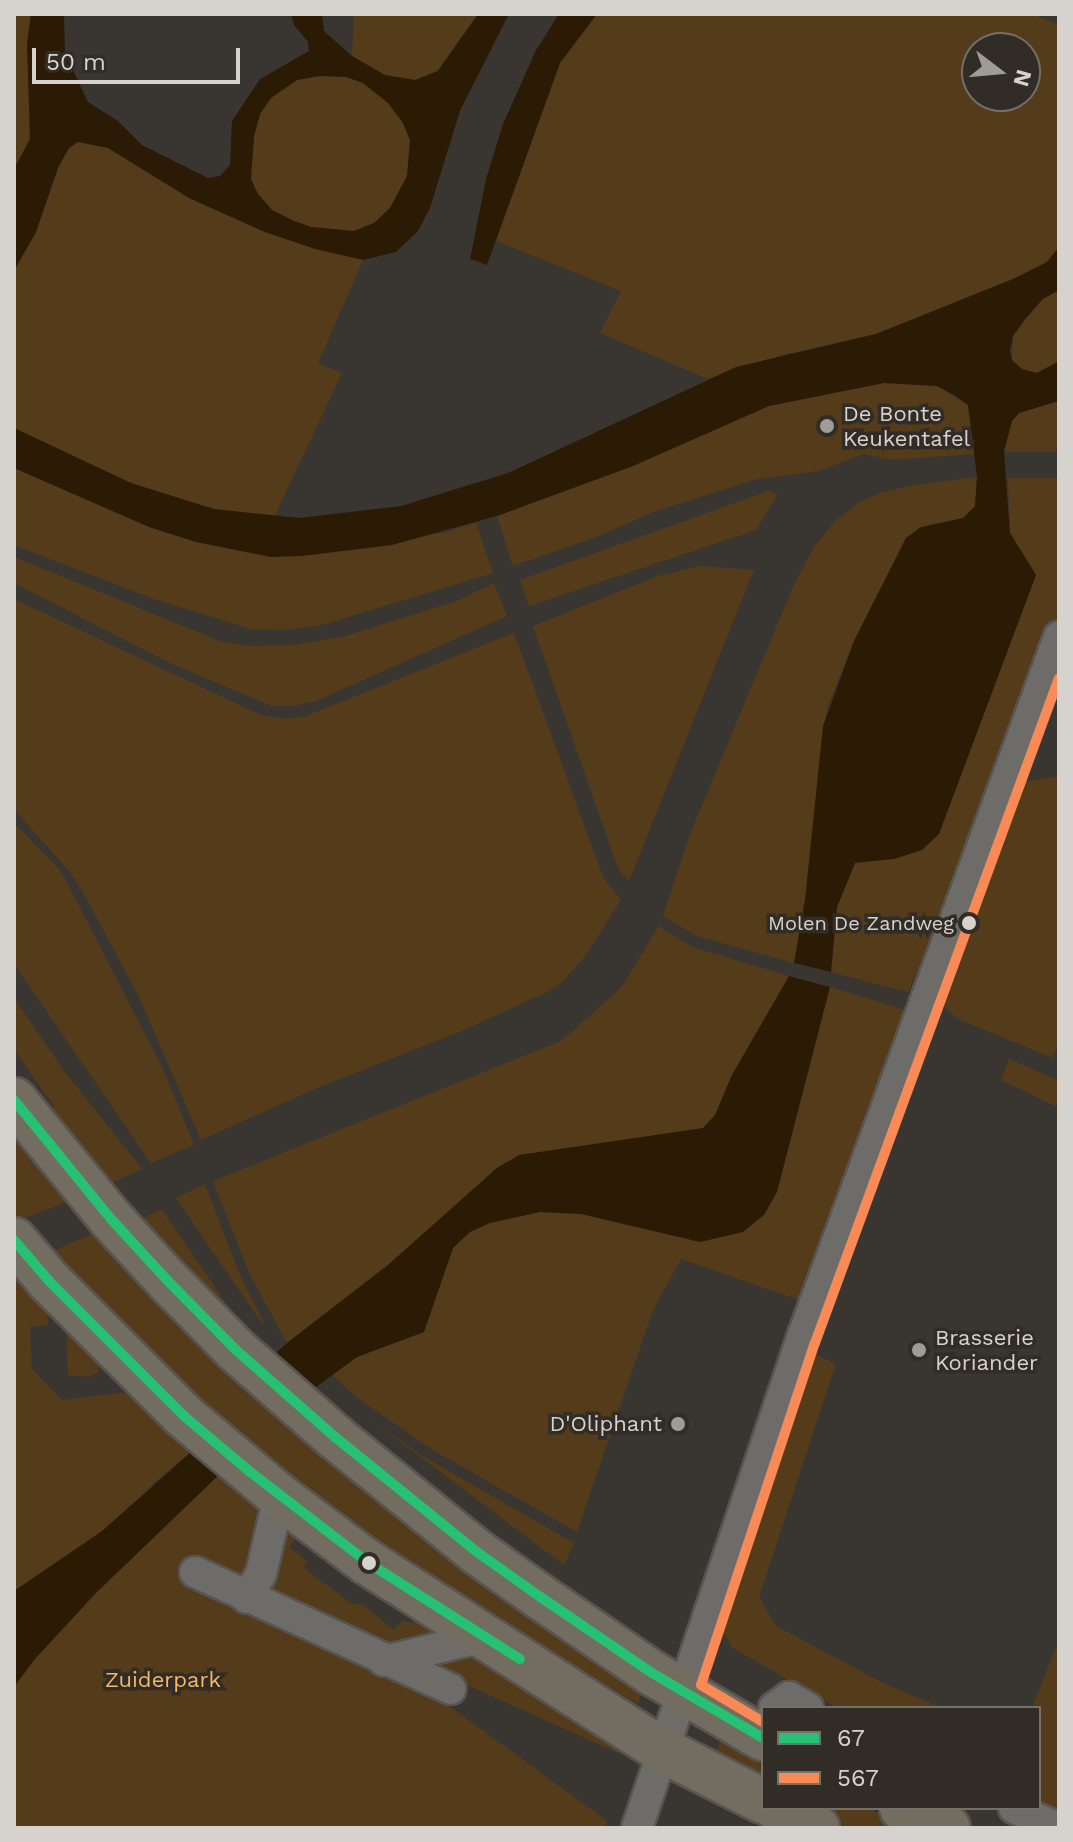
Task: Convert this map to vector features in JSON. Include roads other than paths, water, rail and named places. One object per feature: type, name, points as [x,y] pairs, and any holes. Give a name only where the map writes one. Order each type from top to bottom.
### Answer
[{"type":"main road","points":[[14,1100],[111,1219],[236,1350],[304,1410],[477,1552],[684,1691],[761,1722]]},
{"type":"main road","points":[[14,1240],[49,1281],[184,1416],[264,1484],[367,1562],[664,1751],[761,1800]]},
{"type":"main road","points":[[780,1810],[817,1828]]},
{"type":"main road","points":[[907,1810],[948,1828]]},
{"type":"street","points":[[637,1828],[802,1338],[1059,637]]},
{"type":"street","points":[[247,1598],[261,1574],[264,1484]]},
{"type":"street","points":[[195,1572],[451,1689]]},
{"type":"street","points":[[384,1661],[484,1637]]},
{"type":"street","points":[[779,1706],[789,1697],[805,1706]]},
{"type":"street","points":[[1018,1810],[1058,1828]]},
{"type":"place","name":"De Bonte Keukentafel","points":[[827,426]]},
{"type":"place","name":"Molen De Zandweg","points":[[969,923]]},
{"type":"place","name":"Brasserie Koriander","points":[[919,1350]]},
{"type":"place","name":"D'Oliphant","points":[[678,1424]]},
{"type":"park label","name":"Zuiderpark","points":[[163,1680]]}]
